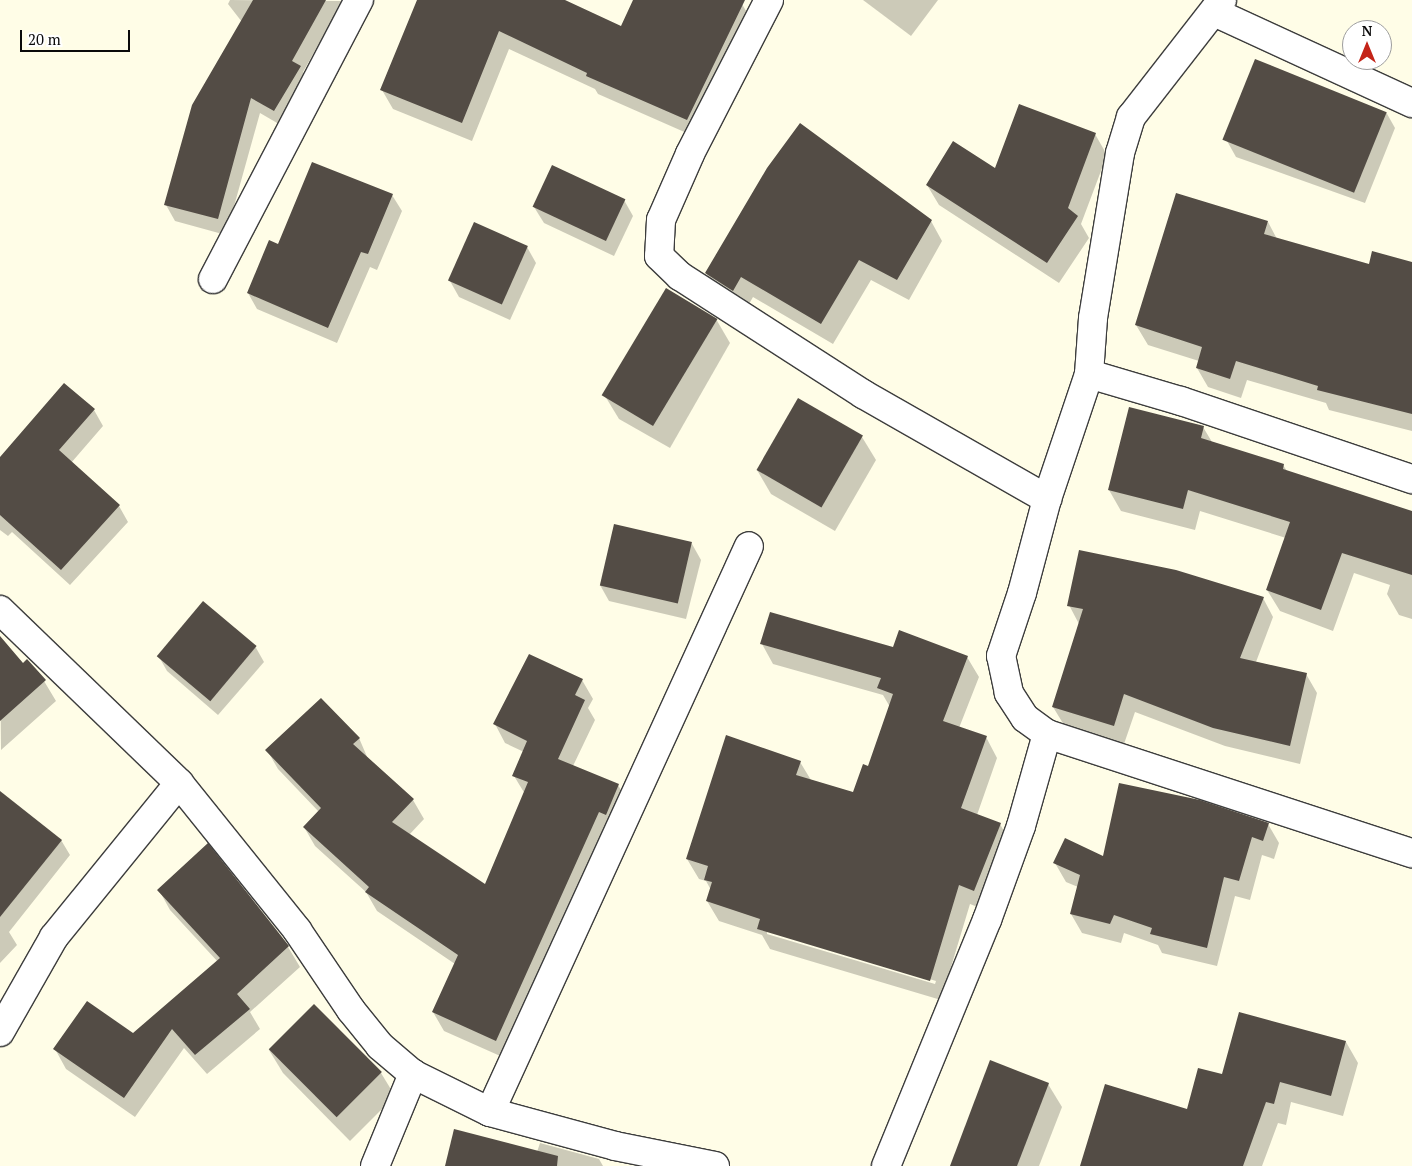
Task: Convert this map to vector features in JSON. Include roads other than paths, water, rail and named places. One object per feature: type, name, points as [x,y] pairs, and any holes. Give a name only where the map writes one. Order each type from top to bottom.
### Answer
[{"type":"street","points":[[213,279],[359,0]]},
{"type":"street","points":[[769,0],[690,154],[661,220],[659,256],[680,276],[863,394],[1047,499]]},
{"type":"street","points":[[1412,103],[1218,6],[1131,117],[1120,153],[1093,318],[1089,374],[1047,499],[1022,593],[1001,656],[1009,693],[1026,718],[1047,734],[1412,853]]},
{"type":"street","points":[[1089,374],[1180,400],[1412,479]]},
{"type":"street","points":[[490,1112],[749,546]]},
{"type":"street","points":[[0,610],[179,783],[297,930],[351,1010],[380,1046],[413,1074],[490,1112],[615,1146],[715,1166]]},
{"type":"street","points":[[886,1166],[987,920],[1021,826],[1047,734]]},
{"type":"street","points":[[0,1032],[54,937],[179,783]]},
{"type":"street","points":[[375,1166],[413,1074]]}]
